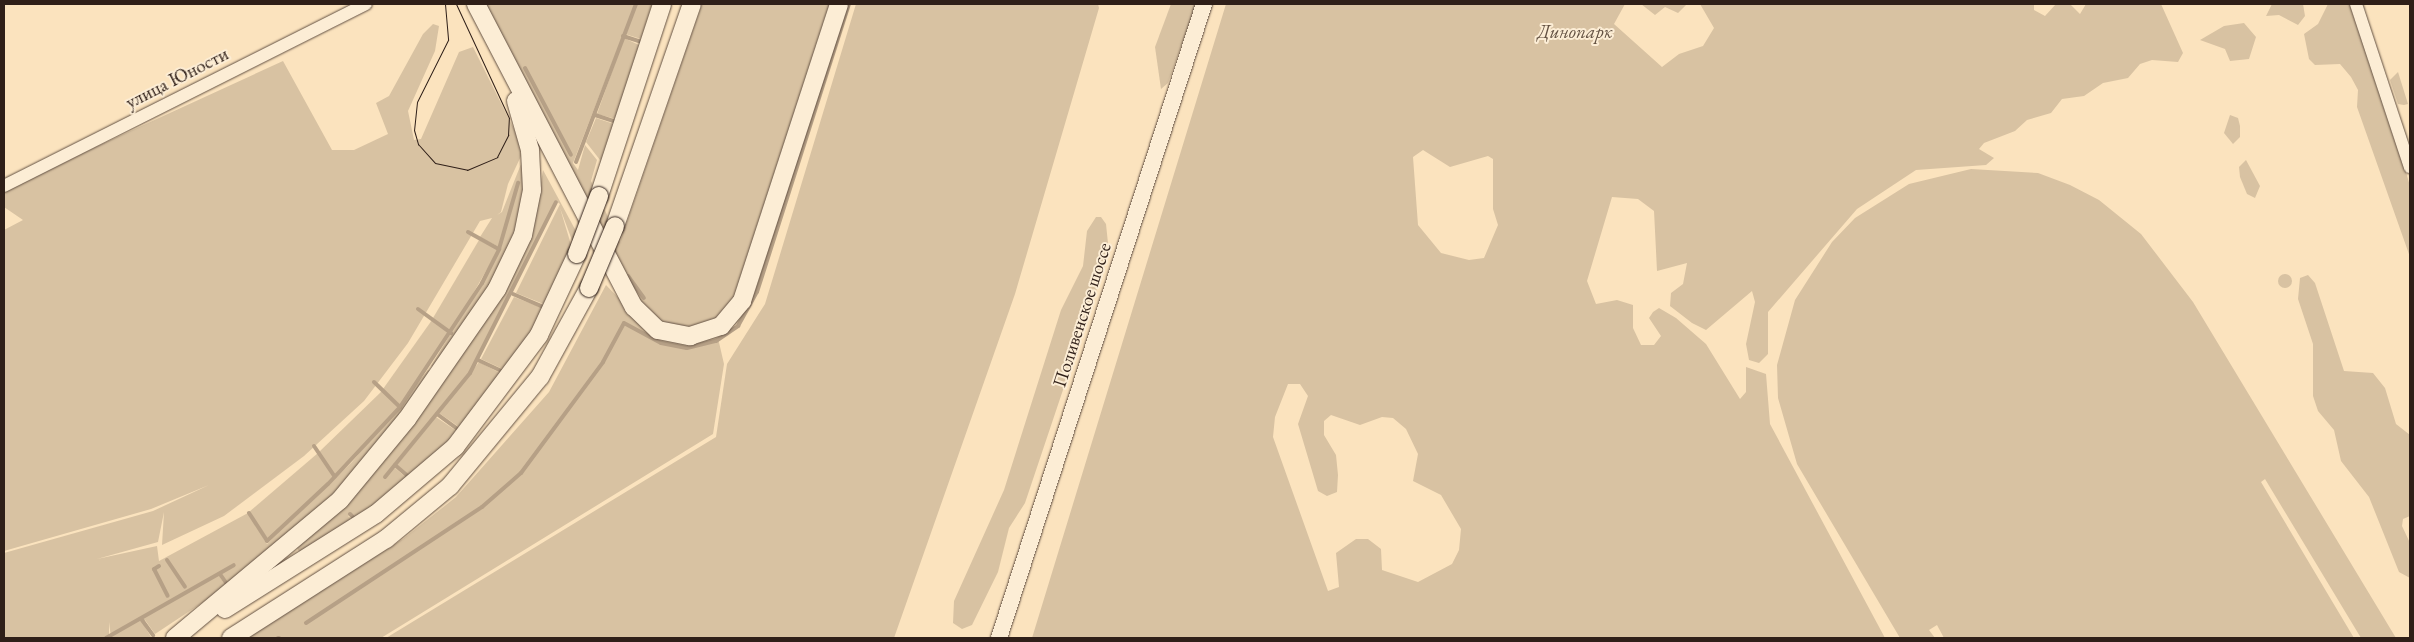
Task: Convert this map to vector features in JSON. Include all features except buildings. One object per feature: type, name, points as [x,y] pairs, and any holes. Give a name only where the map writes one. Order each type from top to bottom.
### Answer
[{"type":"main road","points":[[476,4],[634,307],[658,330],[690,336],[721,326],[742,301],[839,4]]},
{"type":"main road","points":[[176,638],[340,500],[407,420],[497,289],[517,251],[532,190],[530,150],[524,118],[476,4]]},
{"type":"main road","points":[[176,638],[376,514],[455,447],[539,335],[578,254],[662,4]]},
{"type":"main road","points":[[231,638],[386,539],[450,486],[540,377],[589,288],[615,226],[692,4]]},
{"type":"street","name":"улица Юности","points":[[4,186],[366,4]]},
{"type":"street","name":"Поливенское шоссе","points":[[999,638],[1204,4]]},
{"type":"street","points":[[2356,4],[2410,168]]},
{"type":"green space","points":[[486,4],[635,4],[573,163],[578,170],[585,145],[597,160],[591,181],[620,242],[702,4],[831,4],[738,294],[712,325],[673,330],[643,311]],"holes":[[[525,66],[572,154],[571,156]]]},
{"type":"green space","points":[[637,4],[652,4],[641,39],[625,34]]},
{"type":"green space","points":[[856,4],[1098,4],[1099,8],[1015,294],[894,638],[386,638],[716,437],[727,364],[765,304]]},
{"type":"green space","points":[[1171,4],[1196,4],[1168,83],[1161,89],[1155,47]]},
{"type":"green space","name":"Динопарк","points":[[1226,4],[1625,4],[1614,24],[1662,67],[1679,54],[1703,46],[1714,28],[1700,4],[2034,4],[2034,10],[2045,16],[2056,4],[2070,4],[2080,14],[2086,4],[2161,4],[2183,53],[2178,62],[2152,60],[2140,64],[2128,78],[2103,83],[2084,96],[2062,99],[2051,113],[2027,120],[2015,131],[1984,143],[1979,149],[1994,158],[1986,165],[1916,170],[1857,209],[1768,312],[1768,354],[1759,363],[1749,360],[1746,344],[1755,302],[1752,291],[1706,330],[1692,323],[1670,306],[1671,293],[1683,284],[1687,263],[1657,271],[1654,211],[1638,199],[1612,197],[1587,281],[1596,304],[1617,300],[1633,305],[1633,328],[1641,345],[1654,345],[1661,336],[1649,318],[1653,312],[1659,308],[1676,318],[1706,344],[1740,399],[1746,392],[1746,367],[1766,374],[1770,424],[1885,638],[1032,638]],"holes":[[[1423,150],[1450,167],[1488,156],[1493,159],[1493,209],[1498,225],[1484,258],[1469,260],[1441,253],[1418,225],[1413,157]],[[1288,384],[1300,384],[1308,396],[1298,424],[1318,491],[1327,496],[1337,492],[1338,475],[1336,455],[1324,435],[1324,421],[1331,415],[1360,425],[1382,417],[1393,418],[1406,429],[1418,454],[1413,481],[1441,495],[1461,529],[1459,550],[1452,564],[1418,582],[1382,570],[1381,549],[1368,539],[1356,539],[1336,553],[1339,587],[1328,591],[1273,437],[1275,417]]]},
{"type":"green space","points":[[1641,4],[1687,4],[1678,13],[1665,7],[1655,15]]},
{"type":"green space","points":[[2272,4],[2303,4],[2305,16],[2298,25],[2279,15],[2266,16]]},
{"type":"green space","points":[[2328,4],[2352,4],[2383,94],[2410,186],[2410,257],[2357,107],[2358,90],[2351,77],[2340,64],[2315,65],[2309,59],[2304,34],[2318,24]]},
{"type":"green space","points":[[2244,23],[2256,37],[2249,59],[2230,61],[2225,49],[2200,40],[2224,26]]},
{"type":"green space","points":[[433,24],[439,26],[435,51],[408,111],[414,140],[421,139],[459,52],[473,47],[520,141],[521,156],[508,184],[501,212],[497,215],[502,212],[525,154],[523,209],[512,246],[496,278],[435,369],[431,366],[500,251],[517,183],[499,247],[480,237],[492,218],[480,221],[408,343],[364,401],[304,456],[224,516],[162,545],[164,512],[158,542],[97,559],[157,546],[159,561],[248,513],[267,544],[352,462],[428,370],[433,373],[395,427],[313,517],[230,584],[220,577],[226,587],[155,634],[145,620],[142,622],[151,637],[111,638],[109,622],[109,638],[4,638],[4,553],[153,511],[209,485],[151,509],[4,551],[4,230],[23,220],[4,207],[4,189],[283,61],[332,150],[354,150],[388,134],[376,103],[389,96],[423,34]]},
{"type":"green space","points":[[624,38],[639,45],[616,119],[597,114]]},
{"type":"green space","points":[[834,44],[756,290],[738,322],[718,338],[724,364],[713,434],[381,638],[245,638],[403,539],[456,497],[549,392],[606,285],[650,331],[729,326]]},
{"type":"green space","points":[[2398,72],[2408,104],[2404,105],[2398,104],[2390,80]]},
{"type":"green space","points":[[2230,115],[2238,118],[2240,126],[2240,137],[2233,144],[2224,133]]},
{"type":"green space","points":[[596,118],[614,124],[600,169],[600,160],[586,142]]},
{"type":"green space","points":[[2246,160],[2260,186],[2255,198],[2247,194],[2240,177],[2239,167]]},
{"type":"green space","points":[[1971,169],[2038,173],[2070,185],[2099,200],[2141,234],[2193,302],[2396,638],[2361,638],[2265,479],[2261,482],[2354,638],[1944,638],[1937,625],[1929,630],[1935,638],[1900,638],[1797,464],[1778,398],[1777,365],[1795,300],[1832,242],[1855,218],[1909,184]]},
{"type":"green space","points":[[543,170],[577,233],[573,243],[560,208],[572,248],[546,305],[516,293],[560,204],[556,201],[469,373],[383,477],[395,468],[408,479],[358,518],[351,513],[348,516],[354,521],[300,553],[297,548],[374,472],[537,209]]},
{"type":"green space","points":[[1096,217],[1101,217],[1106,224],[1109,253],[1025,503],[1009,528],[998,572],[972,625],[962,629],[953,623],[954,601],[1004,490],[1061,310],[1083,266],[1087,231]]},
{"type":"green space","points":[[479,240],[498,250],[451,332],[433,318]]},
{"type":"green space","points":[[2282,274],[2288,274],[2292,281],[2288,288],[2282,288],[2278,284],[2278,278]]},
{"type":"green space","points":[[2308,275],[2315,283],[2344,371],[2373,373],[2385,388],[2396,424],[2410,435],[2410,516],[2403,519],[2402,526],[2410,543],[2410,578],[2399,572],[2369,497],[2341,461],[2334,430],[2318,411],[2313,396],[2313,344],[2298,299],[2300,278]]},
{"type":"green space","points":[[514,297],[545,309],[507,371],[481,359]]},
{"type":"green space","points":[[432,320],[450,333],[400,405],[383,389]]},
{"type":"green space","points":[[479,362],[504,375],[459,427],[439,413]]},
{"type":"green space","points":[[382,391],[399,407],[335,476],[319,452]]},
{"type":"green space","points":[[436,417],[458,432],[410,476],[397,465]]},
{"type":"green space","points":[[318,453],[334,477],[268,539],[249,512]]},
{"type":"waterway","points":[[576,162],[636,4]]},
{"type":"waterway","points":[[306,623],[482,507],[521,473],[603,362],[624,323],[661,343],[687,348],[716,341],[738,326],[757,292],[849,4]]},
{"type":"waterway","points":[[623,36],[642,42]]},
{"type":"waterway","points":[[525,68],[571,155]]},
{"type":"waterway","points":[[595,115],[617,122]]},
{"type":"waterway","points":[[249,513],[267,541],[328,484],[400,407],[482,283],[499,249],[518,183]]},
{"type":"waterway","points":[[385,477],[470,373],[556,202]]},
{"type":"waterway","points":[[468,232],[499,249]]},
{"type":"waterway","points":[[628,276],[644,298]]},
{"type":"waterway","points":[[513,294],[544,307]]},
{"type":"waterway","points":[[418,309],[451,333]]},
{"type":"waterway","points":[[478,360],[504,372]]},
{"type":"waterway","points":[[374,382],[400,407]]},
{"type":"waterway","points":[[437,414],[458,429]]},
{"type":"waterway","points":[[314,446],[335,477]]},
{"type":"waterway","points":[[395,465],[409,477]]},
{"type":"waterway","points":[[350,514],[356,520]]},
{"type":"waterway","points":[[167,560],[185,587]]},
{"type":"waterway","points":[[106,638],[234,565]]},
{"type":"waterway","points":[[159,566],[154,569],[168,596]]},
{"type":"waterway","points":[[220,574],[228,586]]},
{"type":"waterway","points":[[142,620],[153,635]]},
{"type":"tram line","points":[[445,4],[448,40],[417,102],[414,130],[418,144],[435,163],[467,170],[497,157],[508,135],[509,118],[456,4]]}]
